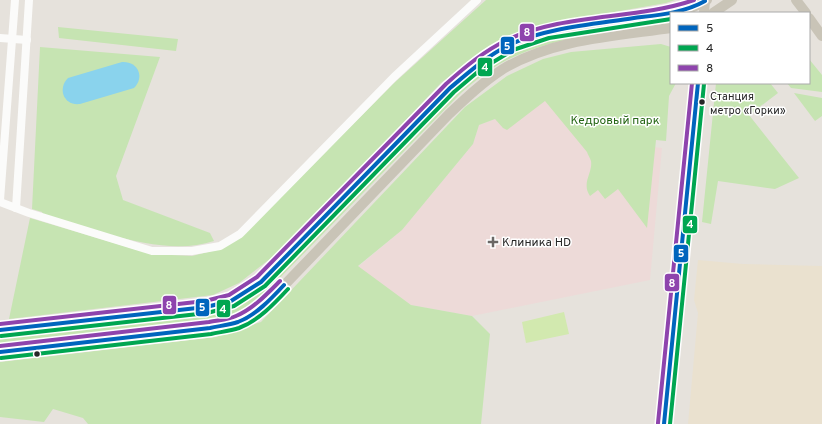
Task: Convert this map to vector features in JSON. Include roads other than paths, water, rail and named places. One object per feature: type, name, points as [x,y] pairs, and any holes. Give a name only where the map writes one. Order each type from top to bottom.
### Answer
[{"type":"main road","points":[[704,12],[706,0]]},
{"type":"main road","points":[[674,12],[685,10],[706,0]]},
{"type":"main road","points":[[714,12],[732,0]]},
{"type":"main road","points":[[796,0],[805,12]]},
{"type":"main road","points":[[0,330],[206,307],[231,301],[262,282],[450,88],[476,65],[510,45],[548,32],[670,13]]},
{"type":"main road","points":[[810,19],[822,36]]},
{"type":"main road","points":[[0,352],[210,328],[239,321],[269,301],[449,114],[477,88],[504,69],[541,52],[571,42],[670,28]]},
{"type":"street","points":[[15,0],[0,201],[29,214],[152,251],[192,251],[220,246],[240,234],[394,77],[476,0]]},
{"type":"street","points":[[16,208],[29,0]]},
{"type":"street","points":[[0,38],[27,40]]},
{"type":"street","points":[[664,424],[698,84]]},
{"type":"water","points":[[122,62],[132,64],[138,70],[139,79],[134,88],[80,104],[74,104],[66,100],[63,87],[68,78]]},
{"type":"place","name":"Станция метро «Горки»","points":[[702,102]]},
{"type":"place","name":"Клиника HD","points":[[493,242]]},
{"type":"park label","name":"Кедровый парк","points":[[615,120]]}]
